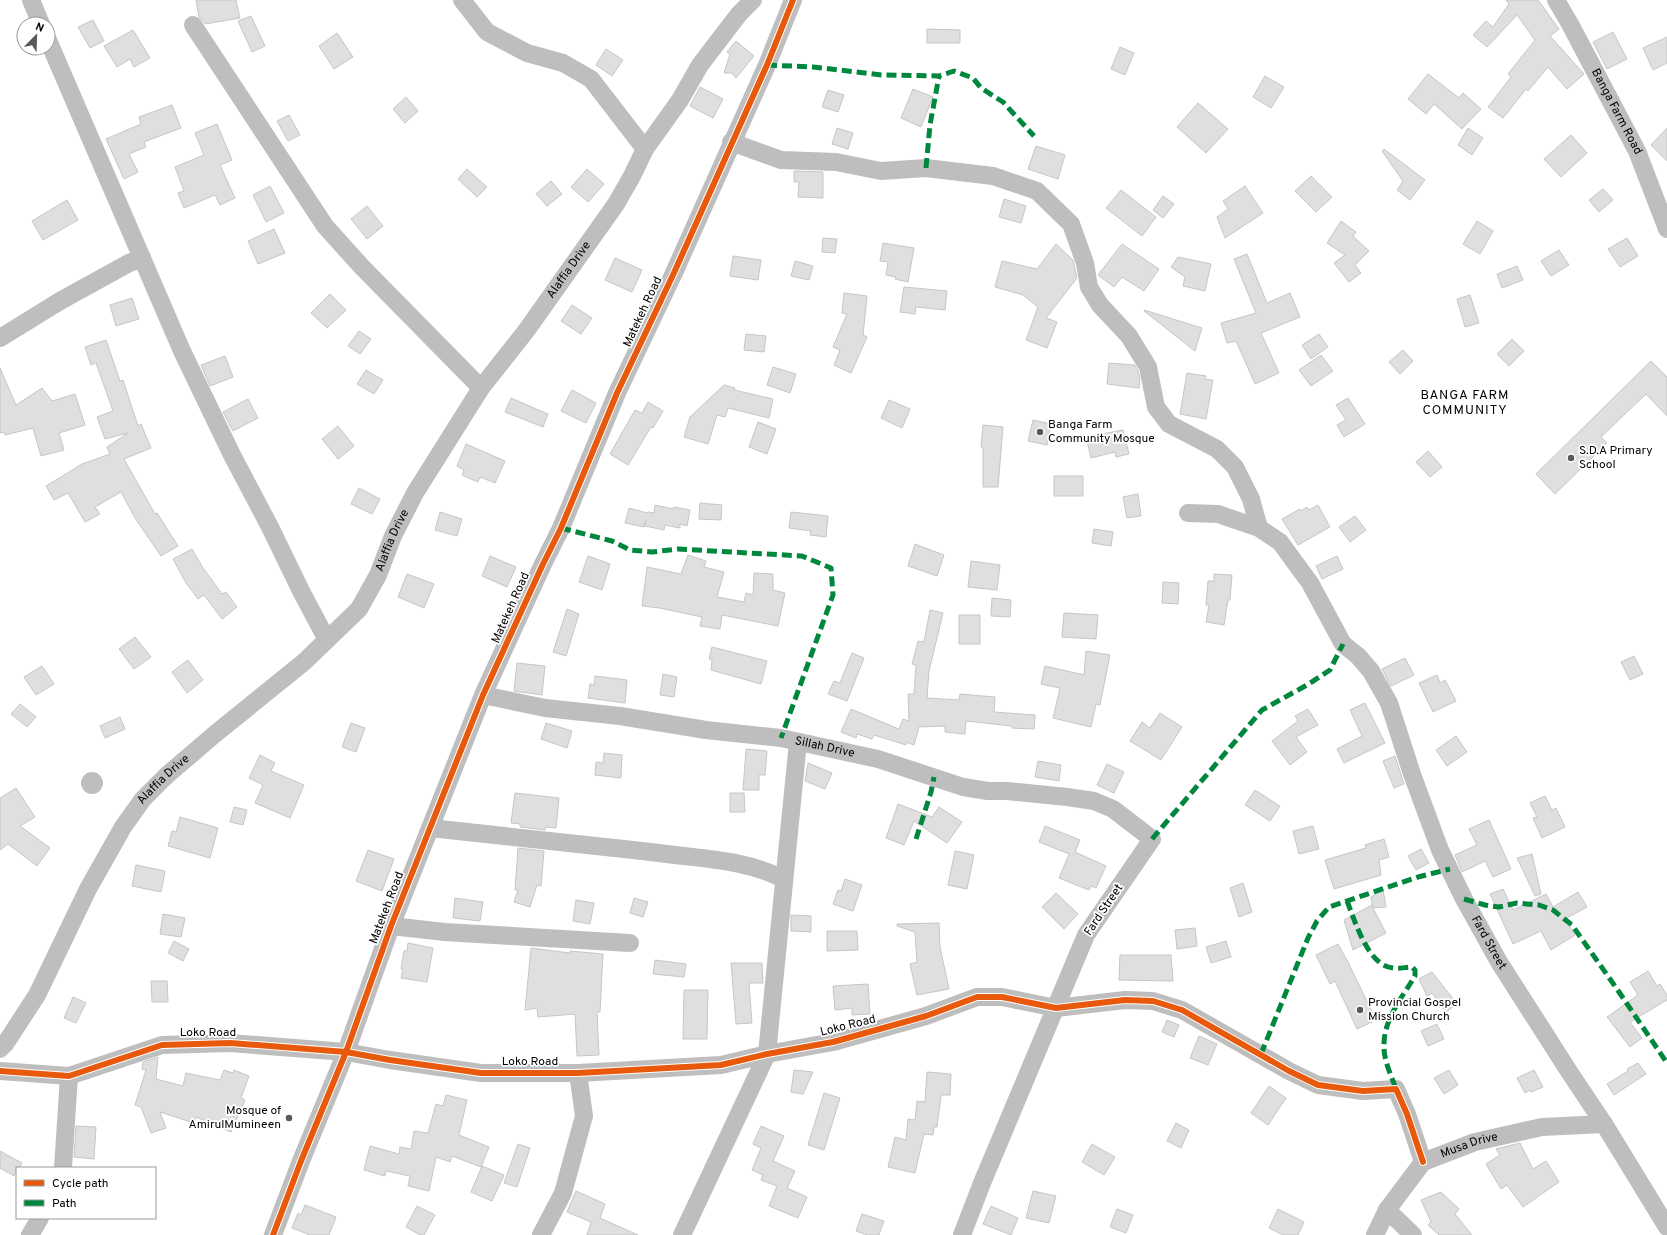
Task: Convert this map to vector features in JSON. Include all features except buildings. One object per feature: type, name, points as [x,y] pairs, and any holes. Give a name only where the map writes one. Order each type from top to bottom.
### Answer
[{"type":"street","points":[[31,0],[38,16]]},
{"type":"street","points":[[462,0],[488,32],[527,53],[563,63],[591,79],[645,149]]},
{"type":"street","name":"Alaffia Drive","points":[[0,1049],[5,1044],[37,995],[88,889],[123,827],[143,799],[166,776],[304,662],[359,609],[378,576],[394,536],[415,493],[482,388],[526,331],[608,216],[632,176],[645,149],[680,100],[700,65],[739,14],[753,0]]},
{"type":"street","name":"Matekeh Road","points":[[273,1235],[301,1161],[346,1052],[392,926],[483,695],[561,528],[617,393],[673,275],[731,142],[767,65],[793,0]]},
{"type":"street","name":"Banga Farm Road","points":[[1556,0],[1637,151],[1667,229]]},
{"type":"street","points":[[193,25],[325,226],[361,266],[482,388]]},
{"type":"street","points":[[55,56],[182,351],[232,455],[327,640]]},
{"type":"street","points":[[731,142],[781,160],[836,162],[881,171],[926,168],[985,175],[993,176],[1037,191],[1071,224],[1085,263],[1090,287],[1100,306],[1129,336],[1148,367],[1156,407],[1169,424],[1217,449],[1235,467],[1252,499],[1260,528]]},
{"type":"street","points":[[0,338],[129,263],[142,258]]},
{"type":"street","points":[[1188,513],[1218,514],[1260,528]]},
{"type":"street","name":"Fard Street","points":[[1260,528],[1280,542],[1310,583],[1343,644],[1358,656],[1371,671],[1389,703],[1412,774],[1440,850],[1464,899],[1498,962],[1604,1124],[1667,1227]]},
{"type":"street","name":"Sillah Drive","points":[[483,695],[545,708],[620,716],[706,730],[782,738],[878,759],[963,787],[988,791],[1006,791],[1094,801],[1113,809],[1152,839]]},
{"type":"street","points":[[682,1235],[767,1054],[783,879],[798,742]]},
{"type":"street","points":[[430,828],[603,846],[746,864],[769,872],[783,879]]},
{"type":"street","name":"Fard Street","points":[[962,1235],[982,1183],[1086,935],[1152,839]]},
{"type":"street","points":[[392,926],[445,932],[630,943]]},
{"type":"street","name":"Loko Road","points":[[0,1071],[69,1076],[162,1045],[230,1043],[346,1052],[481,1073],[578,1073],[720,1065],[840,1040],[926,1016],[977,997],[1002,997],[1056,1008],[1125,1000],[1153,1001],[1182,1010],[1289,1071],[1318,1085],[1363,1091],[1396,1089],[1407,1114],[1423,1162]]},
{"type":"street","points":[[541,1235],[563,1193],[584,1116],[578,1073]]},
{"type":"street","points":[[63,1167],[69,1076]]},
{"type":"street","name":"Musa Drive","points":[[1423,1162],[1475,1142],[1542,1127],[1604,1124]]},
{"type":"street","points":[[1374,1235],[1387,1210],[1423,1162]]},
{"type":"street","points":[[1387,1210],[1413,1235]]},
{"type":"street","points":[[30,1235],[39,1219]]},
{"type":"shaded area","points":[[92,772],[100,775],[103,783],[100,791],[92,794],[84,791],[81,783],[84,775]]},
{"type":"marked path","points":[[767,65],[813,67],[882,75],[939,76],[954,71],[973,78],[981,88],[1003,102],[1034,136]]},
{"type":"marked path","points":[[926,168],[930,125],[939,76]]},
{"type":"marked path","points":[[561,528],[612,541],[630,550],[652,552],[678,549],[802,556],[831,568],[833,595],[781,738]]},
{"type":"marked path","points":[[1152,839],[1262,710],[1307,685],[1330,670],[1343,644]]},
{"type":"marked path","points":[[916,839],[931,792],[934,777]]},
{"type":"marked path","points":[[1261,1054],[1308,938],[1317,921],[1329,907],[1418,877],[1450,869]]},
{"type":"marked path","points":[[1464,899],[1499,907],[1517,903],[1539,905],[1553,910],[1572,925],[1667,1063]]},
{"type":"marked path","points":[[1347,901],[1358,930],[1376,960],[1393,968],[1412,967],[1415,970],[1415,976],[1395,1008],[1387,1026],[1385,1035],[1385,1055],[1396,1089]]},
{"type":"cycle path","points":[[273,1235],[301,1161],[346,1052],[391,926],[483,695],[561,528],[617,393],[673,275],[767,65],[793,0]]},
{"type":"cycle path","points":[[0,1071],[69,1076],[162,1045],[230,1043],[346,1052],[481,1073],[578,1073],[721,1065],[767,1054],[833,1042],[926,1016],[977,997],[1002,997],[1056,1008],[1125,1000],[1153,1001],[1182,1010],[1289,1071],[1318,1085],[1363,1091],[1396,1089],[1407,1114],[1423,1162]]},
{"type":"place","name":"Banga Farm Community Mosque","points":[[1040,432]]},
{"type":"place","name":"S.D.A Primary School","points":[[1571,458]]},
{"type":"place","name":"Provincial Gospel Mission Church","points":[[1360,1010]]},
{"type":"place","name":"Mosque of AmirulMumineen","points":[[289,1118]]},
{"type":"district","name":"BANGA FARM COMMUNITY","points":[[1465,404]]}]
